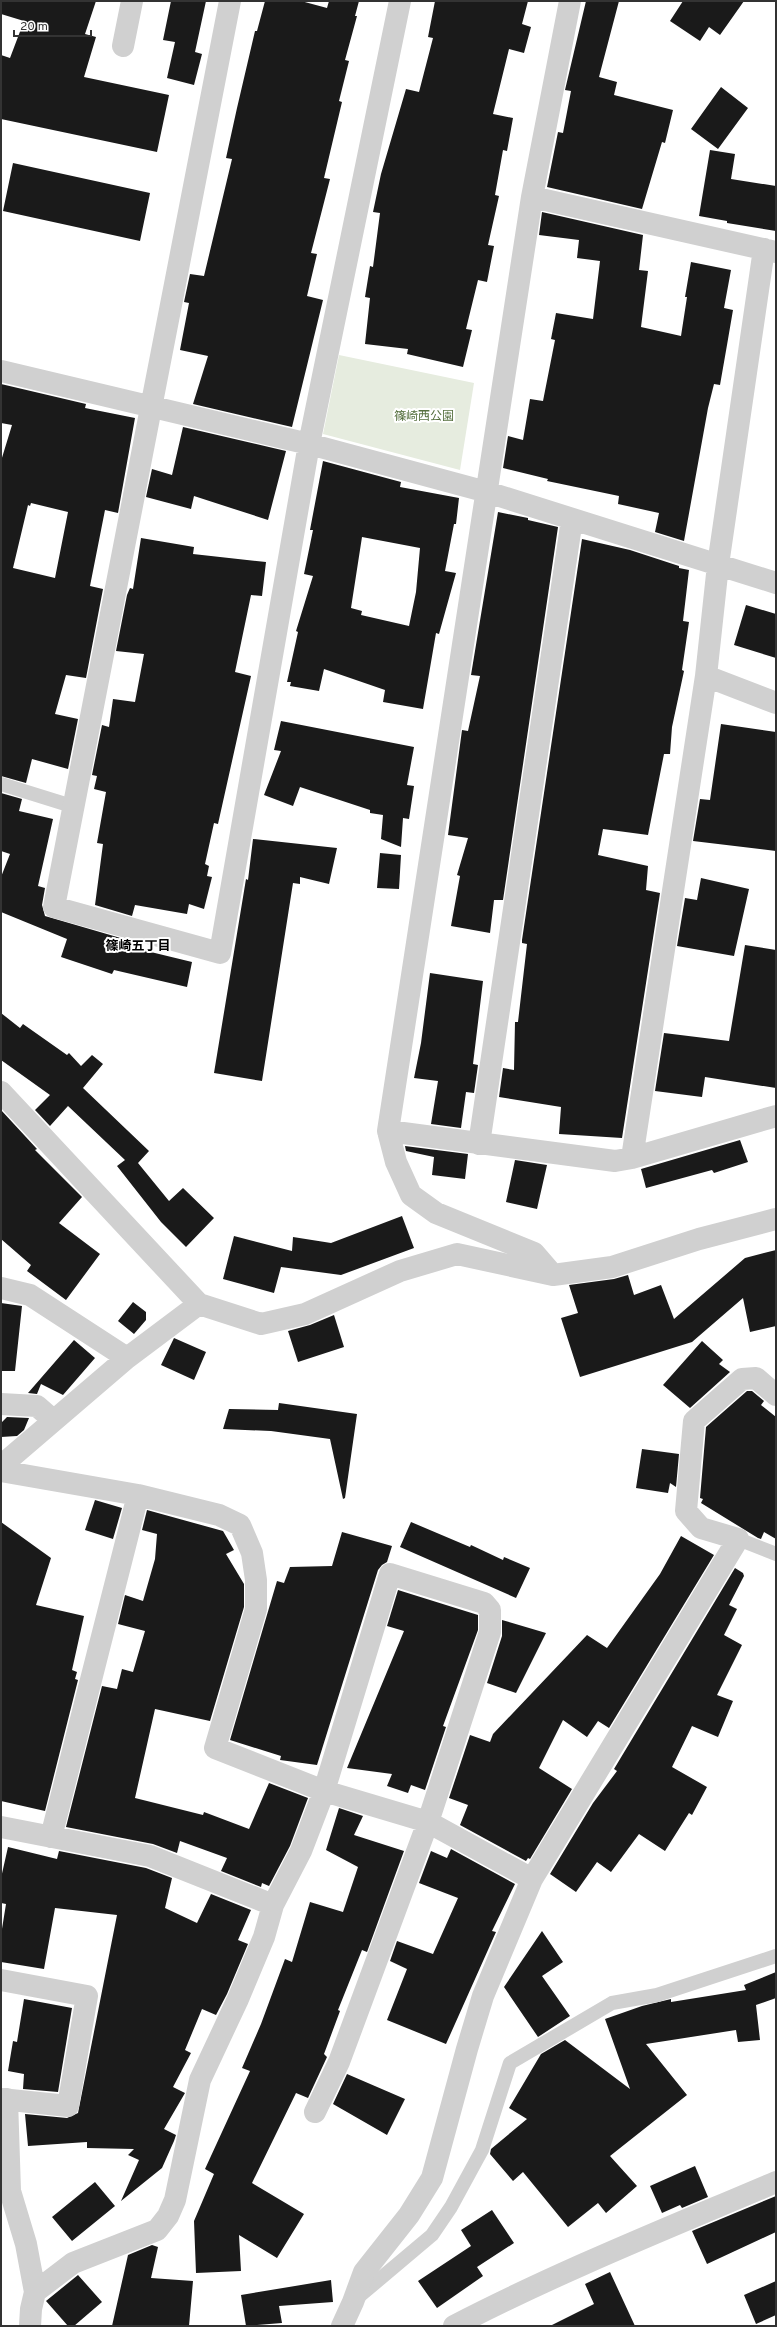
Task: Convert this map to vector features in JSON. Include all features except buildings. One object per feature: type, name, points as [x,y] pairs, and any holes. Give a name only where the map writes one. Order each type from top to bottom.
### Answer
[{"type":"street","points":[[123,46],[132,1]]},
{"type":"street","points":[[230,1],[75,807],[54,907],[220,953],[309,444],[400,1]]},
{"type":"street","points":[[553,1276],[534,1253],[436,1213],[411,1195],[396,1162],[388,1131],[532,197],[570,1]]},
{"type":"street","points":[[532,197],[770,250],[718,565],[706,676],[632,1158]]},
{"type":"street","points":[[1,370],[153,405],[309,444],[487,492],[776,583]]},
{"type":"street","points":[[479,1144],[572,519]]},
{"type":"street","points":[[706,676],[776,703]]},
{"type":"street","points":[[1,1092],[199,1304],[261,1324],[305,1314],[400,1271],[457,1254],[553,1276],[612,1267],[699,1239],[776,1219]]},
{"type":"street","points":[[388,1131],[615,1161],[632,1158],[776,1116]]},
{"type":"street","points":[[1,1288],[30,1295],[127,1358]]},
{"type":"street","points":[[1,1466],[127,1358],[199,1304]]},
{"type":"street","points":[[342,2326],[354,2302],[364,2272],[409,2215],[432,2178],[483,1996],[532,1879],[738,1539],[701,1528],[686,1511],[694,1421],[742,1379],[756,1378],[776,1395]]},
{"type":"street","points":[[1,1404],[38,1406],[53,1420]]},
{"type":"street","points":[[1,1471],[138,1495],[219,1515],[240,1525],[252,1553],[256,1580],[256,1609],[215,1748],[324,1791],[428,1822],[532,1879]]},
{"type":"street","points":[[51,1837],[138,1495]]},
{"type":"street","points":[[35,2292],[73,2263],[157,2230],[168,2216],[175,2200],[200,2080],[264,1937],[274,1905],[301,1851],[324,1791],[390,1574],[484,1603],[490,1610],[490,1632],[428,1822],[339,2062],[316,2112]]},
{"type":"street","points":[[1,1827],[150,1856],[274,1905]]},
{"type":"street","points":[[1,1980],[87,1996],[68,2106],[4,2099],[10,2191],[26,2244],[35,2292],[31,2310],[30,2326]]},
{"type":"street","points":[[454,2326],[493,2306],[622,2248],[776,2182]]},
{"type":"lane","points":[[1,784],[75,807]]},
{"type":"lane","points":[[738,1539],[776,1554]]},
{"type":"lane","points":[[354,2302],[432,2235],[451,2207],[482,2150],[510,2063],[612,2003],[657,1995],[776,1956]]},
{"type":"green space","name":"篠崎西公園","points":[[339,355],[474,383],[460,470],[323,434]]},
{"type":"district","name":"篠崎五丁目","points":[[138,945]]}]
